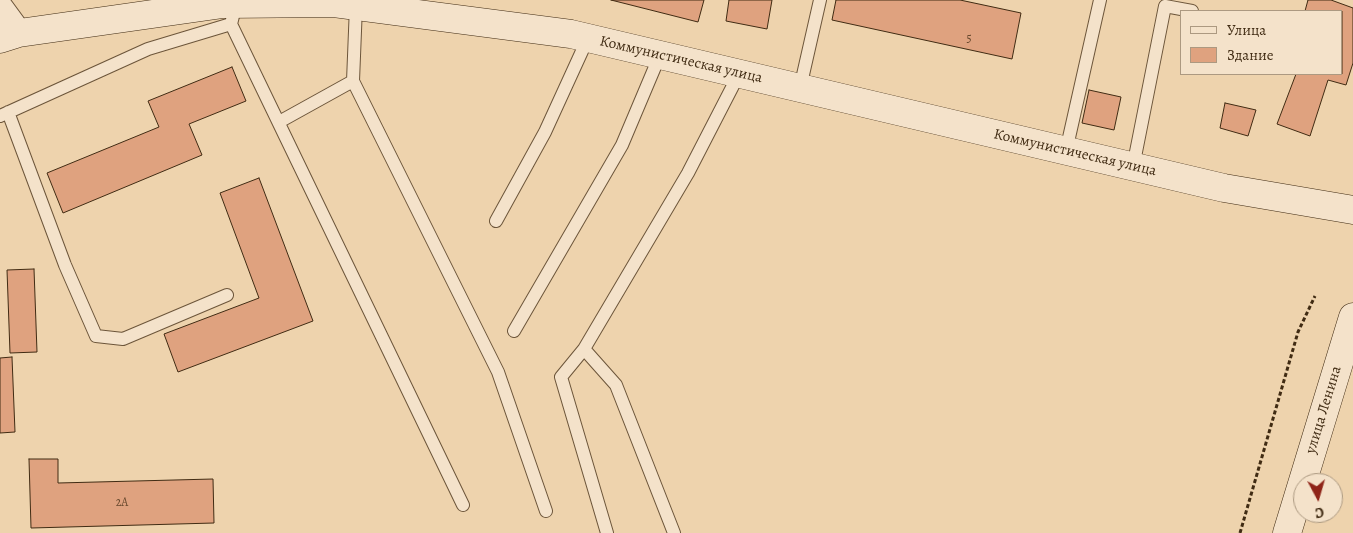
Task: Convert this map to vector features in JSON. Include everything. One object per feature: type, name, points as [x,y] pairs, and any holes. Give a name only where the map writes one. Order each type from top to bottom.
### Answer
[{"type":"main road","name":"Коммунистическая улица","points":[[9,36],[150,7],[234,9],[334,3],[588,38],[1224,188],[1353,210]]},
{"type":"main road","name":"улица Ленина","points":[[1287,533],[1353,317]]},
{"type":"street","points":[[0,8],[9,36]]},
{"type":"lane","points":[[800,88],[820,0]]},
{"type":"lane","points":[[1066,151],[1100,0]]},
{"type":"lane","points":[[356,6],[353,81],[498,372],[546,511]]},
{"type":"lane","points":[[1133,167],[1165,6],[1187,10]]},
{"type":"lane","points":[[227,295],[123,339],[96,336],[4,114],[234,9],[279,122],[463,505]]},
{"type":"lane","points":[[496,221],[545,132],[588,38]]},
{"type":"lane","points":[[514,331],[622,145],[660,55]]},
{"type":"lane","points":[[607,533],[561,377],[584,349],[688,173],[739,74]]},
{"type":"lane","points":[[279,122],[353,81]]},
{"type":"lane","points":[[584,349],[616,385],[674,533]]},
{"type":"path","points":[[1240,533],[1298,332],[1315,296]]},
{"type":"building","points":[[611,0],[704,0],[698,22]]},
{"type":"building","points":[[729,0],[772,0],[767,29],[726,21]]},
{"type":"building","points":[[836,0],[960,0],[1021,13],[1012,59],[832,20]]},
{"type":"building","points":[[1308,0],[1331,0],[1353,8],[1353,63],[1346,85],[1328,80],[1310,136],[1277,124],[1296,75],[1343,75],[1343,10],[1305,10]]},
{"type":"building","points":[[232,67],[246,101],[189,124],[202,155],[63,213],[47,173],[159,127],[148,101]]},
{"type":"building","points":[[1089,90],[1121,97],[1114,130],[1082,123]]},
{"type":"building","points":[[1225,103],[1256,110],[1248,136],[1220,128]]},
{"type":"building","points":[[259,178],[313,321],[178,372],[164,334],[259,298],[220,193]]},
{"type":"building","points":[[34,269],[37,352],[10,353],[7,270]]},
{"type":"building","points":[[12,357],[15,432],[0,433],[0,358]]},
{"type":"building","points":[[29,459],[58,459],[58,483],[213,479],[214,523],[31,528]]}]
